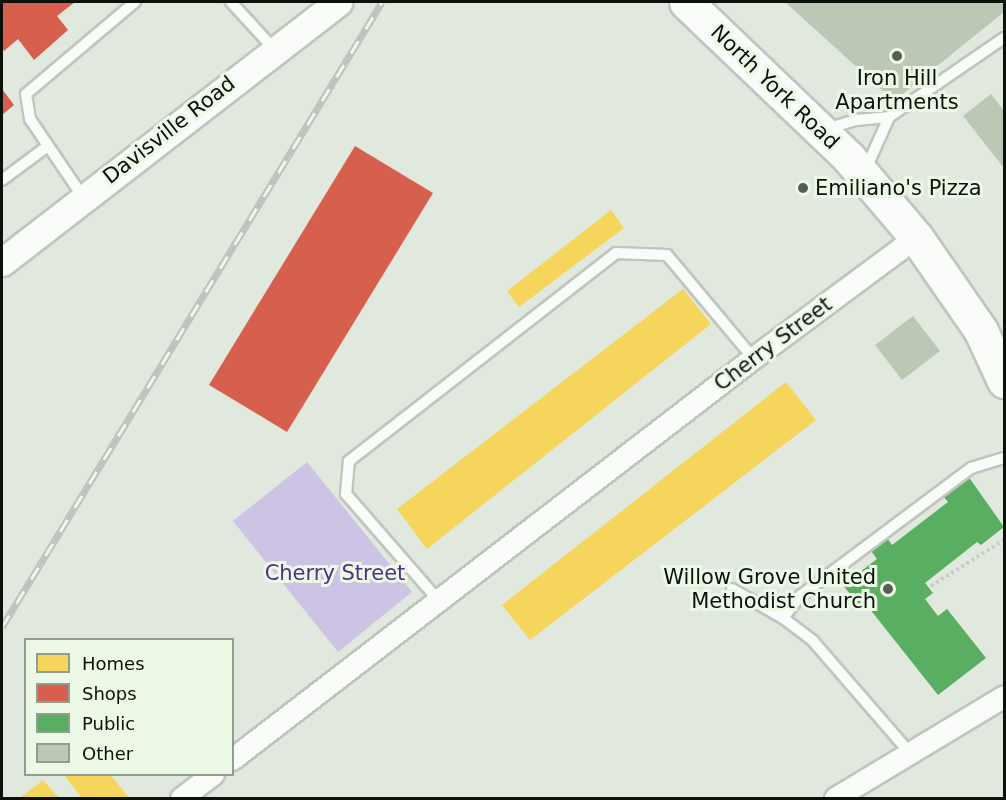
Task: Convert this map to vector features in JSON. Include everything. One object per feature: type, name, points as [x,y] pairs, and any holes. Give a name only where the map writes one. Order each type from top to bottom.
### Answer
[{"type":"highway","name":"North York Road","points":[[686,2],[821,131],[916,237],[981,331],[1005,381]]},
{"type":"street","name":"Davisville Road","points":[[2,262],[331,3]]},
{"type":"street","name":"Cherry Street","points":[[234,757],[440,602],[753,358],[916,237]]},
{"type":"street","points":[[835,798],[1005,696]]},
{"type":"street","points":[[181,798],[210,776]]},
{"type":"lane","points":[[83,197],[30,118],[26,94],[135,2]]},
{"type":"lane","points":[[231,2],[274,49]]},
{"type":"lane","points":[[821,131],[856,120],[889,117],[1005,39]]},
{"type":"lane","points":[[870,183],[889,117]]},
{"type":"lane","points":[[2,180],[48,146]]},
{"type":"lane","points":[[440,602],[346,494],[350,461],[616,253],[667,255],[753,358]]},
{"type":"lane","points":[[783,618],[801,597],[971,468],[1005,458]]},
{"type":"lane","points":[[732,589],[783,618],[813,641],[910,753]]},
{"type":"path","points":[[932,586],[1005,540]]},
{"type":"green space","name":"Cherry Street","points":[[307,462],[412,592],[338,652],[233,521]]},
{"type":"building: Homes","points":[[611,210],[624,228],[519,307],[507,291]]},
{"type":"building: Homes","points":[[683,289],[711,324],[427,549],[397,509]]},
{"type":"building: Homes","points":[[786,382],[816,420],[530,640],[502,605]]},
{"type":"building: Homes","points":[[65,776],[112,776],[129,798],[82,798]]},
{"type":"building: Homes","points":[[43,780],[59,798],[20,798]]},
{"type":"building: Shops","points":[[2,2],[75,2],[57,16],[68,30],[34,60],[18,39],[4,51],[2,48]]},
{"type":"building: Shops","points":[[2,89],[14,105],[2,115]]},
{"type":"building: Shops","points":[[355,146],[433,193],[287,432],[209,385]]},
{"type":"building: Public","name":"Willow Grove United Methodist Church","points":[[968,476],[1004,527],[981,545],[977,542],[925,583],[933,593],[925,599],[938,616],[947,609],[986,658],[938,695],[865,603],[860,607],[843,585],[877,559],[871,551],[887,538],[892,545],[948,502],[943,496]]},
{"type":"building: Other","name":"Iron Hill Apartments","points":[[785,2],[1004,2],[1004,12],[894,101]]},
{"type":"building: Other","points":[[991,94],[1004,111],[1004,168],[963,116]]},
{"type":"building: Other","points":[[913,316],[940,351],[902,380],[875,345]]},
{"type":"railway","points":[[2,627],[382,2]]},
{"type":"place","name":"Iron Hill Apartments","points":[[897,56]]},
{"type":"place","name":"Emiliano's Pizza","points":[[803,188]]},
{"type":"place","name":"Willow Grove United Methodist Church","points":[[888,589]]}]
